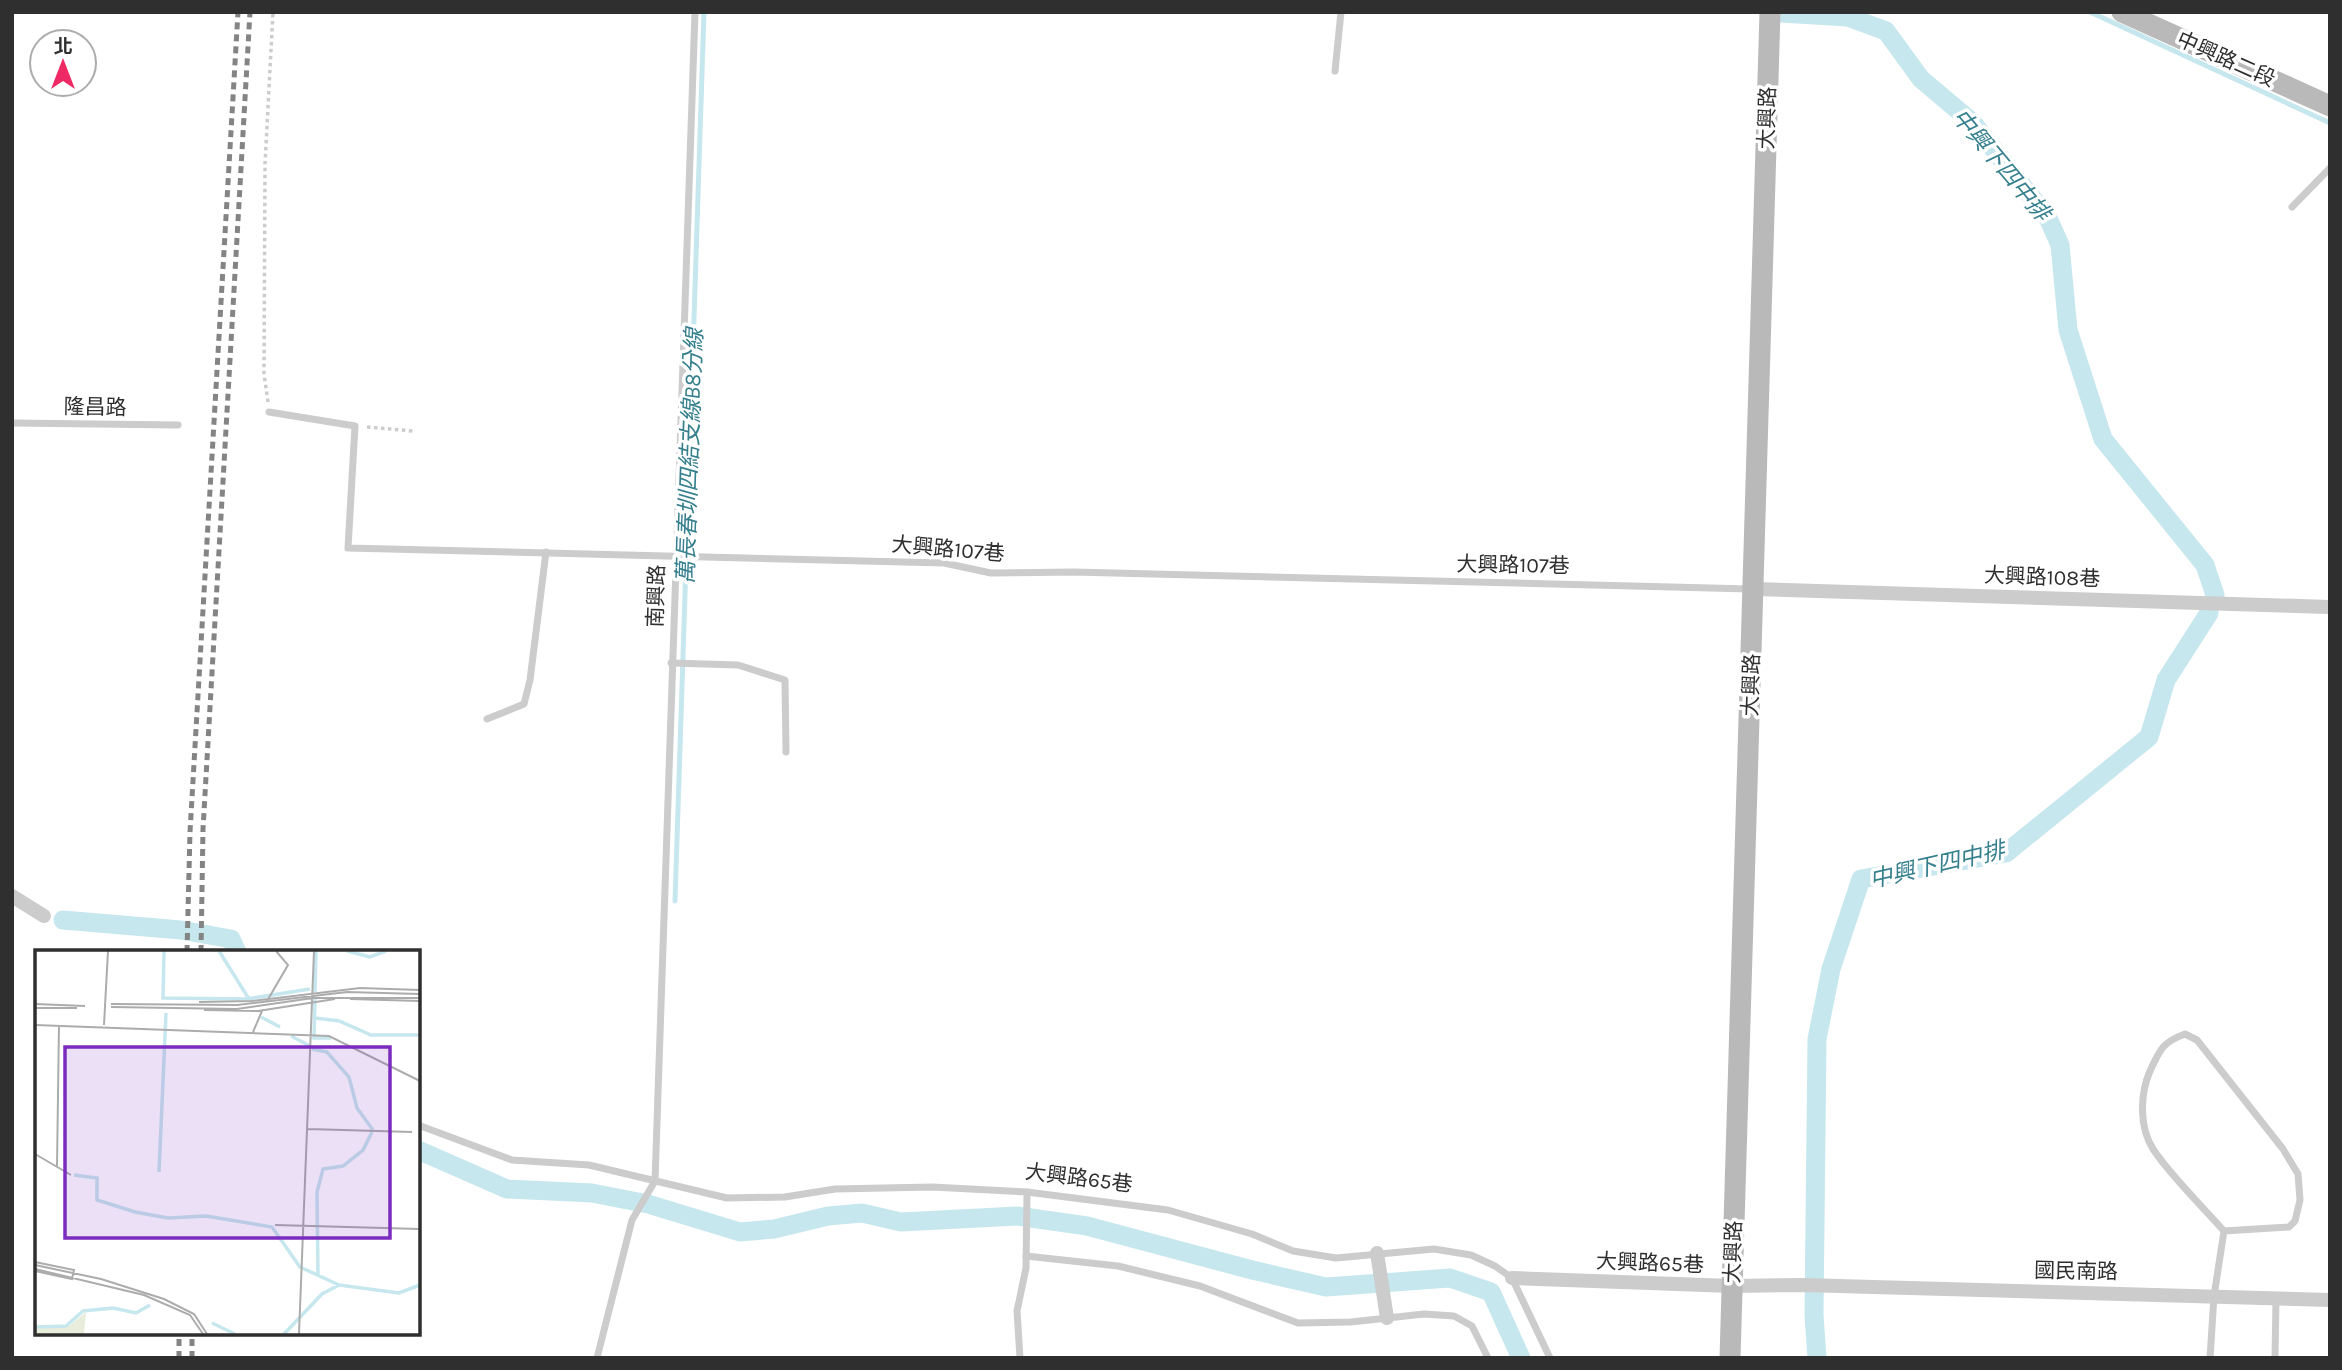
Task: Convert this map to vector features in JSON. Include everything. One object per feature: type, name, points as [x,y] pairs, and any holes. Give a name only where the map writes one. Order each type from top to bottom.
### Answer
[{"type":"street","name":"大興路","points":[[1730,1358],[1770,12]]},
{"type":"street","name":"中興路二段","points":[[2122,12],[2155,24],[2330,106]]},
{"type":"street","name":"大興路108巷","points":[[1754,589],[2330,607]]},
{"type":"street","points":[[12,896],[44,916]]},
{"type":"street","points":[[1377,1253],[1387,1318]]},
{"type":"street","name":"大興路65巷","points":[[1512,1278],[1732,1286],[1803,1285]]},
{"type":"street","name":"國民南路","points":[[1803,1285],[2330,1300]]},
{"type":"lane","name":"南興路","points":[[655,1181],[695,12]]},
{"type":"lane","points":[[1335,71],[1341,12]]},
{"type":"lane","points":[[2292,207],[2330,168]]},
{"type":"lane","points":[[269,412],[355,426]]},
{"type":"lane","name":"隆昌路","points":[[12,423],[178,425]]},
{"type":"lane","name":"大興路107巷","points":[[355,426],[348,548],[944,563],[991,573],[1074,572],[1754,589]]},
{"type":"lane","points":[[487,719],[524,704],[530,680],[546,552]]},
{"type":"lane","points":[[671,663],[738,664],[785,680],[786,752]]},
{"type":"lane","points":[[2210,1358],[2214,1296],[2224,1231],[2152,1147],[2142,1114],[2143,1087],[2157,1055],[2169,1039],[2185,1034],[2197,1040],[2283,1149],[2298,1174],[2300,1200],[2295,1221],[2288,1227],[2224,1231]]},
{"type":"lane","name":"大興路65巷","points":[[420,1126],[512,1160],[589,1165],[727,1198],[785,1197],[835,1189],[932,1187],[1027,1192],[1168,1210],[1252,1234],[1293,1251],[1336,1258],[1434,1249],[1471,1255],[1495,1266],[1512,1278]]},
{"type":"lane","points":[[597,1358],[632,1220],[655,1181]]},
{"type":"lane","points":[[1020,1358],[1017,1311],[1026,1256],[1027,1192]]},
{"type":"lane","points":[[1026,1256],[1118,1266],[1200,1286],[1298,1323],[1351,1322],[1424,1314],[1454,1316],[1472,1326],[1488,1358]]},
{"type":"lane","points":[[1512,1278],[1550,1358]]},
{"type":"lane","points":[[2275,1358],[2276,1298]]},
{"type":"path","points":[[269,412],[264,374],[265,164],[273,12]]},
{"type":"path","points":[[355,426],[412,431]]},
{"type":"waterway","name":"萬長春圳四結支線B8分線","points":[[675,901],[704,12]]},
{"type":"waterway","points":[[2090,12],[2330,123]]},
{"type":"waterway","name":"中興下四中排","points":[[1781,13],[1848,17],[1886,31],[1921,79],[1972,122],[2048,218],[2060,245],[2068,330],[2103,439],[2205,565],[2215,595]]},
{"type":"waterway","name":"中興下四中排","points":[[1817,1358],[1814,1315],[1817,1039],[1831,969],[1861,879],[2006,853],[2149,737],[2166,680],[2209,613]]},
{"type":"waterway","points":[[63,920],[181,930],[231,939],[236,950]]},
{"type":"waterway","points":[[420,1151],[507,1189],[592,1193],[648,1204],[740,1232],[774,1229],[828,1216],[862,1213],[901,1222],[1017,1216],[1087,1226],[1326,1287],[1450,1278],[1491,1292],[1521,1358]]},
{"type":"railway","points":[[187,950],[190,832],[238,12]]},
{"type":"railway","points":[[201,950],[203,829],[250,12]]},
{"type":"railway","points":[[179,1335],[179,1358]]},
{"type":"railway","points":[[192,1335],[192,1358]]}]
